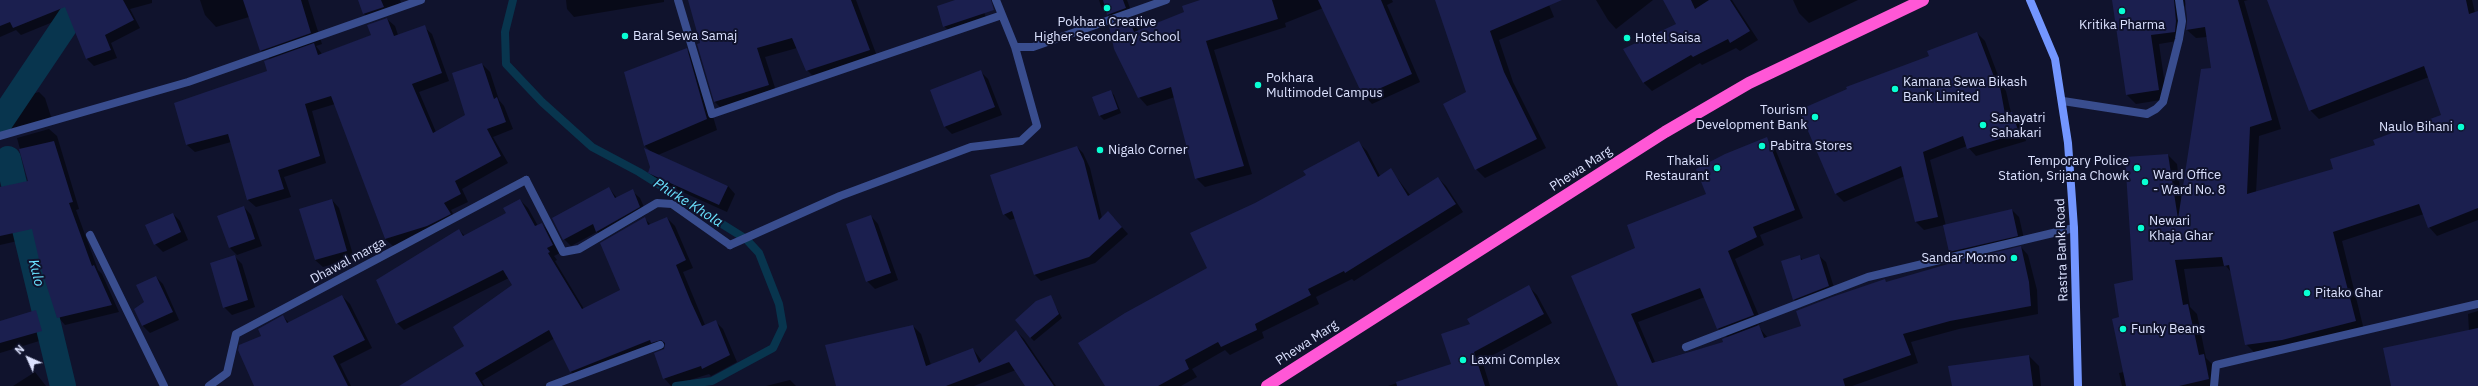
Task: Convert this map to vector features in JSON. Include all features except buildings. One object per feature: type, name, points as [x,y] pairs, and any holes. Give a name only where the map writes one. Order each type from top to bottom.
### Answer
[{"type":"highway","name":"Phewa Marg","points":[[1266,386],[1665,132],[1749,83],[1923,0]]},
{"type":"main road","name":"Rastra Bank Road","points":[[2030,0],[2055,58],[2063,101],[2068,143],[2074,228],[2078,386]]},
{"type":"street","points":[[0,136],[188,82],[421,0]]},
{"type":"street","points":[[678,0],[712,114],[1002,15]]},
{"type":"street","points":[[996,0],[1015,48],[1033,47],[1166,0]]},
{"type":"street","points":[[2063,101],[2147,114],[2156,109],[2163,102],[2179,39],[2182,21],[2179,0]]},
{"type":"street","name":"Dhawal marga","points":[[209,386],[227,373],[236,334],[526,180],[563,252],[579,249],[657,203],[672,204],[730,245],[840,196],[971,147],[1020,141],[1037,126],[1015,48]]},
{"type":"street","points":[[1686,347],[1868,277],[2074,228]]},
{"type":"street","points":[[90,235],[164,386]]},
{"type":"street","points":[[2214,386],[2216,364],[2478,304]]},
{"type":"street","points":[[550,386],[660,345]]},
{"type":"waterway","name":"Kulo","points":[[0,122],[82,0]]},
{"type":"waterway","name":"Phirke Khola","points":[[513,0],[505,32],[506,64],[542,102],[592,147],[639,172],[746,239],[759,253],[779,304],[783,327],[773,348],[712,381],[676,386]]},
{"type":"waterway","name":"Kulo","points":[[8,159],[63,386]]},
{"type":"place","name":"Pokhara Creative Higher Secondary School","points":[[1107,8]]},
{"type":"place","name":"Kritika Pharma","points":[[2122,11]]},
{"type":"place","name":"Baral Sewa Samaj","points":[[625,36]]},
{"type":"place","name":"Hotel Saisa","points":[[1627,38]]},
{"type":"place","name":"Pokhara Multimodel Campus","points":[[1258,85]]},
{"type":"place","name":"Kamana Sewa Bikash Bank Limited","points":[[1895,89]]},
{"type":"place","name":"Tourism Development Bank","points":[[1815,117]]},
{"type":"place","name":"Sahayatri Sahakari","points":[[1983,125]]},
{"type":"place","name":"Naulo Bihani","points":[[2461,127]]},
{"type":"place","name":"Pabitra Stores","points":[[1762,146]]},
{"type":"place","name":"Nigalo Corner","points":[[1100,150]]},
{"type":"place","name":"Thakali Restaurant","points":[[1717,168]]},
{"type":"place","name":"Temporary Police Station, Srijana Chowk","points":[[2137,168]]},
{"type":"place","name":"Ward Office - Ward No. 8","points":[[2145,182]]},
{"type":"place","name":"Newari Khaja Ghar","points":[[2141,228]]},
{"type":"place","name":"Sandar Mo:mo","points":[[2014,258]]},
{"type":"place","name":"Pitako Ghar","points":[[2307,293]]},
{"type":"place","name":"Funky Beans","points":[[2123,329]]},
{"type":"place","name":"Laxmi Complex","points":[[1463,360]]}]
